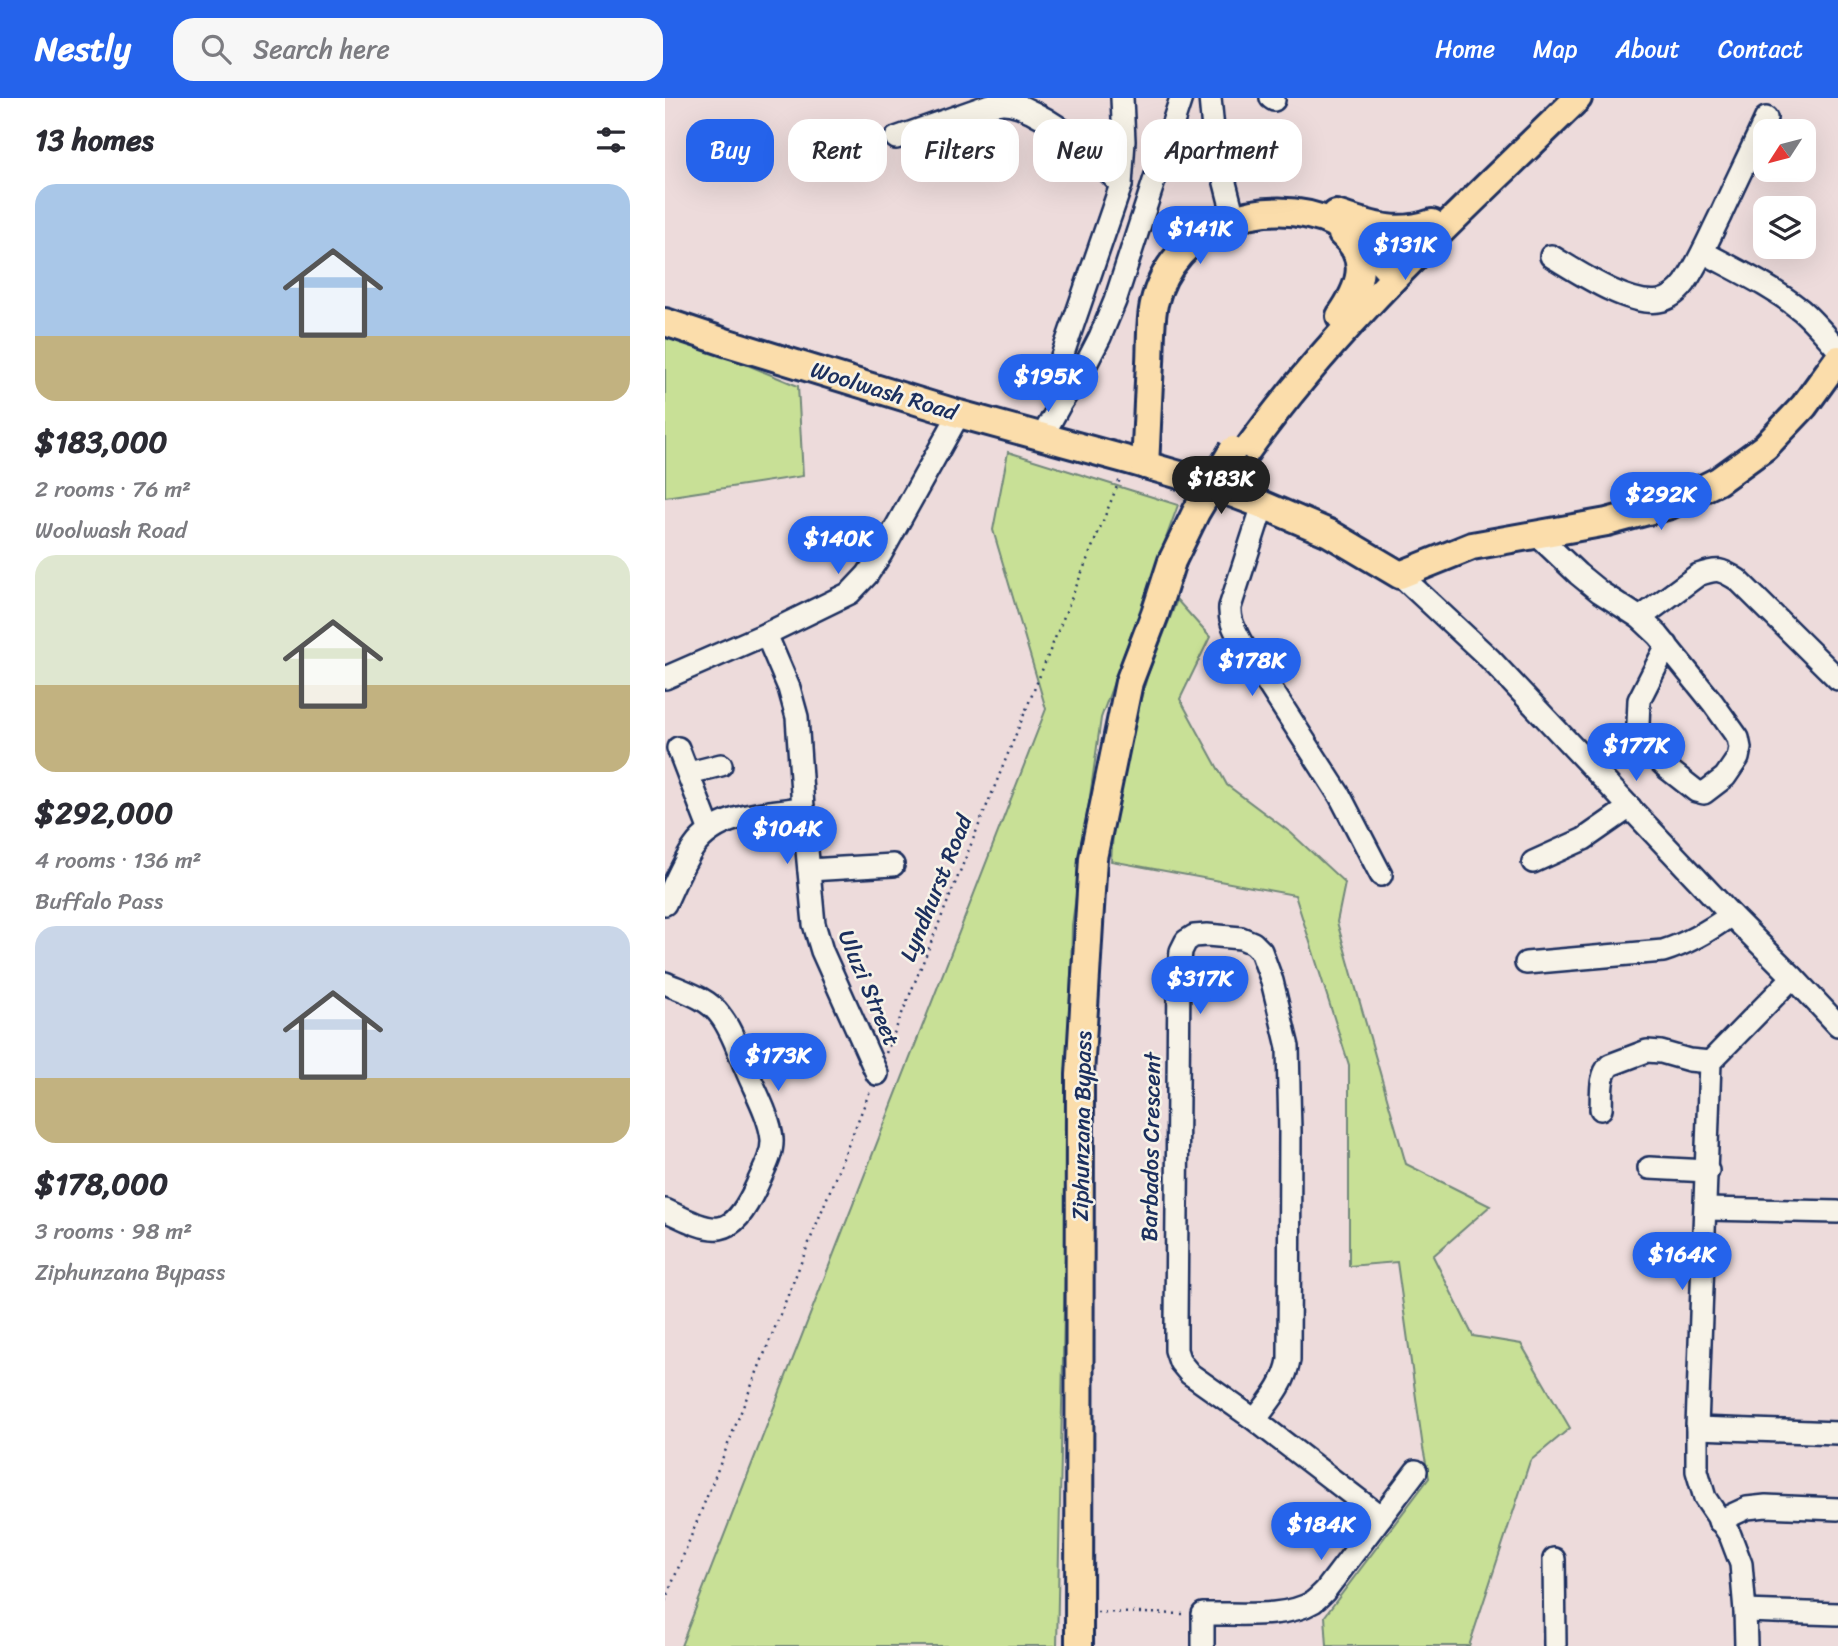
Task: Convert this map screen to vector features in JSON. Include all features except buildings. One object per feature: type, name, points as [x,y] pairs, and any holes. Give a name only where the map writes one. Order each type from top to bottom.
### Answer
[{"type":"main road","points":[[1238,453],[1262,429],[1432,223],[1556,98]]},
{"type":"main road","points":[[1340,316],[1578,98]]},
{"type":"main road","points":[[1305,215],[1305,210],[1319,211],[1382,228],[1401,230],[1432,223]]},
{"type":"main road","points":[[1137,462],[1154,304],[1163,281],[1185,247],[1205,232],[1234,218],[1269,212],[1305,215],[1352,233],[1369,247],[1390,272]]},
{"type":"main road","points":[[1238,453],[1257,412],[1340,316],[1352,300],[1358,285],[1359,259],[1354,248],[1345,237],[1305,215]]},
{"type":"main road","name":"Woolwash Road","points":[[665,322],[959,414],[1197,480],[1329,533],[1399,575]]},
{"type":"main road","points":[[1399,575],[1472,546],[1607,522],[1670,505],[1718,481],[1765,447],[1804,406],[1838,359]]},
{"type":"main road","name":"Ziphunzana Bypass","points":[[1079,1646],[1080,1076],[1093,858],[1129,682],[1177,563],[1238,453]]},
{"type":"street","points":[[1062,401],[1060,362],[1121,185],[1124,141],[1122,98]]},
{"type":"street","points":[[1042,437],[1084,368],[1115,301],[1181,98]]},
{"type":"street","points":[[1210,98],[1214,140],[1234,218]]},
{"type":"street","points":[[896,138],[987,106],[1003,103],[1018,105],[1065,131],[1121,185]]},
{"type":"street","points":[[1551,256],[1626,296],[1661,301],[1673,296],[1684,285],[1703,251],[1766,118]]},
{"type":"street","points":[[1703,251],[1783,296],[1803,312],[1838,349]]},
{"type":"street","points":[[667,672],[766,634],[850,593],[867,575],[881,554],[959,414]]},
{"type":"street","points":[[1263,505],[1229,616],[1241,642],[1340,796],[1381,875]]},
{"type":"street","points":[[1536,534],[1578,574],[1640,618],[1667,645],[1738,738],[1738,758],[1725,777],[1704,793],[1696,791],[1668,769],[1643,745],[1638,724],[1639,700],[1667,645]]},
{"type":"street","points":[[1640,618],[1698,575],[1723,570],[1738,580],[1838,679]]},
{"type":"street","points":[[1399,575],[1490,659],[1838,1025]]},
{"type":"street","name":"Uluzi Street","points":[[766,634],[789,688],[797,717],[814,924],[822,951],[877,1074]]},
{"type":"street","points":[[678,748],[710,831]]},
{"type":"street","points":[[688,773],[721,765]]},
{"type":"street","points":[[1532,862],[1584,839],[1630,807]]},
{"type":"street","points":[[665,904],[687,858],[696,844],[710,831],[739,817],[803,808]]},
{"type":"street","points":[[809,870],[893,865]]},
{"type":"street","points":[[1526,963],[1663,951],[1703,935],[1731,915]]},
{"type":"street","name":"Barbados Crescent","points":[[1255,1420],[1283,1382],[1289,1360],[1288,1047],[1272,981],[1261,951],[1253,943],[1241,938],[1194,936],[1186,941],[1181,951],[1179,972],[1176,1350],[1180,1362],[1190,1374],[1255,1420],[1381,1517]]},
{"type":"street","points":[[1746,1646],[1741,1564],[1730,1535],[1705,1498],[1697,1471],[1710,1062],[1793,977]]},
{"type":"street","points":[[665,983],[709,1003],[721,1015],[753,1087],[770,1130],[772,1143],[769,1157],[747,1205],[736,1220],[723,1228],[710,1229],[665,1210]]},
{"type":"street","points":[[1601,1109],[1603,1074],[1606,1068],[1635,1054],[1661,1052],[1689,1060],[1710,1062]]},
{"type":"street","points":[[1649,1168],[1708,1171]]},
{"type":"street","points":[[1706,1209],[1838,1212]]},
{"type":"street","points":[[1697,1429],[1838,1433]]},
{"type":"street","points":[[1203,1646],[1203,1614],[1274,1613],[1314,1601],[1325,1591],[1416,1471]]},
{"type":"street","points":[[1719,1521],[1747,1508],[1766,1506],[1838,1509]]},
{"type":"street","points":[[1554,1559],[1555,1646]]},
{"type":"street","points":[[1745,1611],[1838,1614]]},
{"type":"path","name":"Lyndhurst Road","points":[[665,1601],[877,1074],[1137,462]]},
{"type":"path","points":[[1080,1611],[1203,1614]]},
{"type":"green space","points":[[665,331],[798,386],[803,476],[665,497]]},
{"type":"green space","points":[[1008,452],[1178,505],[1101,718],[1072,925],[1057,1646],[681,1646],[1046,709],[993,530]]},
{"type":"green space","points":[[1177,600],[1210,637],[1180,699],[1227,785],[1291,833],[1345,883],[1337,922],[1406,1164],[1490,1206],[1433,1256],[1473,1336],[1521,1344],[1570,1428],[1530,1461],[1469,1646],[1327,1646],[1325,1616],[1429,1478],[1397,1262],[1349,1266],[1349,1065],[1295,895],[1111,861],[1115,806],[1129,742],[1147,677]]}]
